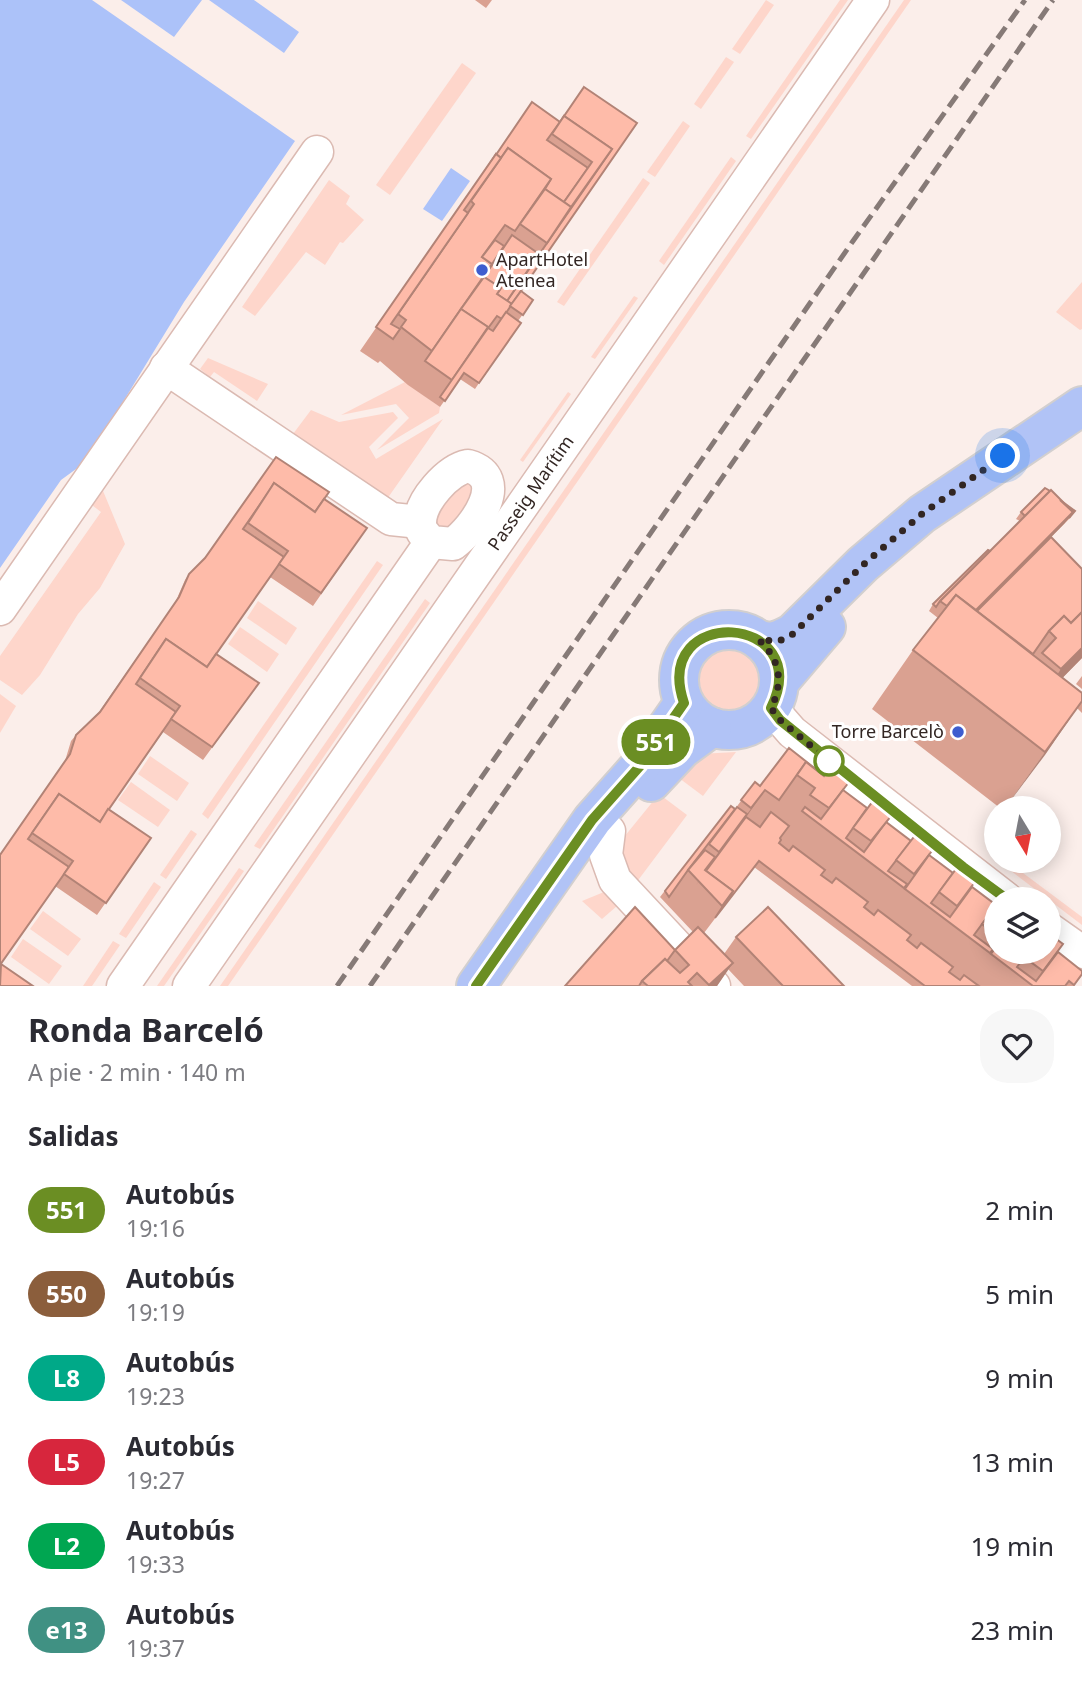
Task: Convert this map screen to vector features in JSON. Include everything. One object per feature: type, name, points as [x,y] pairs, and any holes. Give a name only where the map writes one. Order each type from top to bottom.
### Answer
[{"type":"main road","points":[[1082,406],[922,514],[863,565],[793,634],[779,641],[759,640],[734,630],[720,631],[696,642],[688,652],[679,677],[698,715],[738,730],[751,725],[776,694],[803,651],[897,558],[995,483],[1082,428]]},
{"type":"main road","points":[[759,640],[774,658],[776,694]]},
{"type":"main road","points":[[499,986],[609,831],[682,749],[698,715]]},
{"type":"main road","points":[[476,986],[592,820],[640,766],[698,715]]},
{"type":"street","name":"Passeig Marítim","points":[[189,986],[873,0]]},
{"type":"street","points":[[0,609],[317,152]]},
{"type":"street","points":[[123,986],[426,532],[391,519],[166,368]]},
{"type":"street","points":[[776,694],[792,732],[991,887]]},
{"type":"street","points":[[609,831],[606,855],[615,880],[714,986]]},
{"type":"street","points":[[1061,937],[1082,952]]},
{"type":"shaded area","points":[[766,0],[774,5],[740,54],[732,49]]},
{"type":"shaded area","points":[[840,0],[848,0],[751,139],[746,136]]},
{"type":"shaded area","points":[[904,0],[911,0],[228,986],[220,986]]},
{"type":"shaded area","points":[[726,57],[734,62],[701,109],[694,104]]},
{"type":"shaded area","points":[[462,63],[476,73],[390,195],[376,185]]},
{"type":"shaded area","points":[[683,121],[690,126],[655,177],[647,172]]},
{"type":"shaded area","points":[[731,157],[736,161],[664,265],[659,261]]},
{"type":"shaded area","points":[[643,178],[650,183],[564,306],[557,302]]},
{"type":"shaded area","points":[[329,180],[350,196],[346,204],[364,220],[343,243],[340,242],[325,265],[306,252],[255,316],[242,307]]},
{"type":"shaded area","points":[[1082,282],[1082,329],[1080,330],[1056,312]]},
{"type":"shaded area","points":[[634,296],[638,298],[595,359],[591,357]]},
{"type":"shaded area","points":[[208,358],[268,384],[257,401],[214,372],[210,377],[200,369]]},
{"type":"shaded area","points":[[405,382],[440,407],[439,413],[377,450],[409,418],[396,404],[341,415]]},
{"type":"shaded area","points":[[568,392],[571,394],[523,462],[520,460]]},
{"type":"shaded area","points":[[311,410],[339,422],[393,412],[398,418],[369,447],[376,459],[443,419],[387,499],[293,434]]},
{"type":"shaded area","points":[[465,481],[476,489],[455,528],[436,529],[435,515],[457,484]]},
{"type":"shaded area","points":[[101,486],[125,544],[100,588],[78,614],[40,675],[22,695],[0,680],[0,656],[101,512],[88,502]]},
{"type":"shaded area","points":[[377,561],[383,565],[208,819],[202,814]]},
{"type":"shaded area","points":[[425,599],[430,603],[260,849],[254,846]]},
{"type":"shaded area","points":[[258,601],[297,628],[286,645],[247,618]]},
{"type":"shaded area","points":[[240,627],[279,654],[267,672],[228,644]]},
{"type":"shaded area","points":[[729,648],[742,651],[753,658],[760,669],[763,682],[760,695],[753,706],[742,713],[729,716],[716,713],[705,706],[698,695],[695,682],[698,669],[705,658],[716,651]]},
{"type":"shaded area","points":[[0,694],[16,706],[0,733]]},
{"type":"shaded area","points":[[736,752],[703,796],[675,775],[699,754]]},
{"type":"shaded area","points":[[150,756],[189,783],[177,801],[138,774]]},
{"type":"shaded area","points":[[131,782],[170,810],[158,827],[118,800]]},
{"type":"shaded area","points":[[659,794],[687,815],[630,891],[620,842]]},
{"type":"shaded area","points":[[191,830],[197,834],[166,879],[160,875]]},
{"type":"shaded area","points":[[239,868],[244,871],[164,986],[157,986]]},
{"type":"shaded area","points":[[1014,873],[1023,873],[1042,887],[1032,887]]},
{"type":"shaded area","points":[[154,882],[161,887],[126,938],[119,934]]},
{"type":"shaded area","points":[[604,892],[625,899],[602,919],[582,901]]},
{"type":"shaded area","points":[[1061,901],[1082,917],[1082,925],[1061,909]]},
{"type":"shaded area","points":[[43,911],[81,939],[68,956],[30,929]]},
{"type":"shaded area","points":[[23,939],[62,966],[49,984],[11,957]]},
{"type":"shaded area","points":[[113,941],[120,945],[92,986],[83,986]]},
{"type":"water","points":[[0,0],[92,0],[295,141],[184,302],[87,461],[61,480],[0,568]]},
{"type":"water","points":[[121,0],[202,0],[174,37]]},
{"type":"water","points":[[209,0],[254,0],[299,32],[284,53]]},
{"type":"water","points":[[451,168],[470,181],[442,221],[423,209]]},
{"type":"building","points":[[584,87],[637,123],[512,304],[507,301],[612,149],[564,116]]},
{"type":"building","points":[[532,102],[560,122],[547,140],[588,168],[564,202],[545,189],[551,179],[508,148],[501,158],[496,154]]},
{"type":"building","points":[[564,116],[612,149],[571,207],[564,202],[592,162],[552,134]]},
{"type":"building","points":[[508,148],[551,179],[515,231],[505,225],[482,257],[492,264],[432,351],[401,327],[406,320],[398,314],[474,204],[471,201]]},
{"type":"building","points":[[496,154],[501,158],[464,210],[468,213],[391,324],[400,329],[393,339],[376,327]]},
{"type":"building","points":[[545,189],[571,207],[547,243],[520,224]]},
{"type":"building","points":[[512,235],[539,254],[507,301],[497,294],[501,288],[484,277]]},
{"type":"building","points":[[495,240],[504,246],[492,264],[482,257]]},
{"type":"building","points":[[484,277],[501,288],[497,294],[512,304],[502,319],[497,316],[486,331],[488,327],[461,309]]},
{"type":"building","points":[[521,291],[533,300],[523,315],[510,306]]},
{"type":"building","points":[[461,309],[488,327],[452,380],[425,361]]},
{"type":"building","points":[[506,312],[521,323],[479,383],[464,373],[445,401],[440,397],[488,328],[493,331]]},
{"type":"building","points":[[276,457],[329,492],[315,512],[274,483],[243,529],[284,557],[207,667],[166,639],[136,684],[176,712],[100,822],[59,794],[28,839],[69,867],[0,965],[0,855],[70,754],[76,735],[100,712],[179,597],[189,574],[205,558]]},
{"type":"building","points":[[274,483],[315,512],[324,499],[367,528],[321,593],[279,564],[288,551],[248,523]]},
{"type":"building","points":[[1045,488],[1050,491],[1025,516],[1021,512]]},
{"type":"building","points":[[1051,490],[1073,512],[976,610],[956,595],[947,606],[940,601]]},
{"type":"building","points":[[1051,537],[1082,569],[1082,612],[1071,623],[1064,616],[1049,631],[1033,654],[977,611]]},
{"type":"building","points":[[990,551],[936,607],[933,604]]},
{"type":"building","points":[[956,595],[1082,693],[1082,701],[1045,752],[913,650]]},
{"type":"building","points":[[1082,612],[1082,648],[1061,669],[1042,653],[1056,638],[1049,631],[1064,616],[1071,623]]},
{"type":"building","points":[[166,639],[207,667],[216,654],[259,683],[212,747],[171,719],[180,706],[140,678]]},
{"type":"building","points":[[789,748],[822,774],[806,762],[779,800],[765,790],[751,808],[741,800],[755,782],[760,786]]},
{"type":"building","points":[[806,762],[824,776],[830,768],[849,782],[829,808],[810,795],[815,788],[797,775]]},
{"type":"building","points":[[843,790],[867,808],[846,838],[864,852],[886,822],[911,841],[888,871],[907,884],[904,888],[802,811],[805,807],[821,819]]},
{"type":"building","points":[[59,794],[100,822],[108,809],[151,838],[106,903],[64,874],[73,861],[32,833]]},
{"type":"building","points":[[873,801],[892,815],[871,841],[853,828]]},
{"type":"building","points":[[731,806],[735,809],[669,897],[665,891]]},
{"type":"building","points":[[737,807],[747,814],[719,852],[709,844]]},
{"type":"building","points":[[771,812],[789,826],[779,843],[789,851],[793,846],[825,870],[821,875],[832,883],[836,878],[868,902],[864,907],[874,915],[878,910],[911,935],[907,940],[917,948],[921,943],[953,967],[949,972],[960,980],[964,975],[979,986],[925,986],[759,861],[715,918],[733,891],[706,871],[746,817],[760,827]]},
{"type":"building","points":[[917,833],[935,847],[914,874],[896,860]]},
{"type":"building","points":[[705,850],[715,857],[705,870],[733,891],[722,906],[688,870]]},
{"type":"building","points":[[929,855],[953,873],[931,903],[950,917],[972,887],[984,896],[984,921],[974,935],[984,942],[984,948],[905,889]]},
{"type":"building","points":[[959,865],[977,879],[957,906],[939,892]]},
{"type":"building","points":[[635,907],[675,950],[667,961],[665,959],[639,986],[565,986]]},
{"type":"building","points":[[768,907],[844,986],[783,986],[736,937]]},
{"type":"building","points":[[698,927],[733,963],[709,985],[697,973],[688,982],[692,986],[648,986],[642,981],[665,959],[680,973],[689,965],[675,950]]},
{"type":"building","points":[[1061,954],[1082,971],[1074,985],[1069,981],[1065,986],[1033,986],[1004,964],[1019,964],[1017,967],[1036,981],[1049,964],[1061,964]]},
{"type":"building","points":[[1,964],[33,986],[0,986]]},
{"type":"building","points":[[1034,964],[1048,964],[1043,971]]},
{"type":"railway","points":[[337,986],[853,241],[1025,0]]},
{"type":"railway","points":[[370,986],[1053,0]]},
{"type":"bus line","name":"551","points":[[476,986],[592,820],[640,766],[684,703],[679,677],[681,664],[688,652],[696,642],[720,631],[747,633],[768,648],[774,658],[780,681],[771,708],[792,732],[990,887]]},
{"type":"place","name":"ApartHotel Atenea","points":[[482,270]]},
{"type":"place","name":"Torre Barcelò","points":[[958,732]]},
{"type":"route","points":[[829,761],[792,732],[771,708],[780,681],[778,669],[768,648],[759,640],[768,643],[793,634],[885,545],[922,514],[1003,456]]}]
